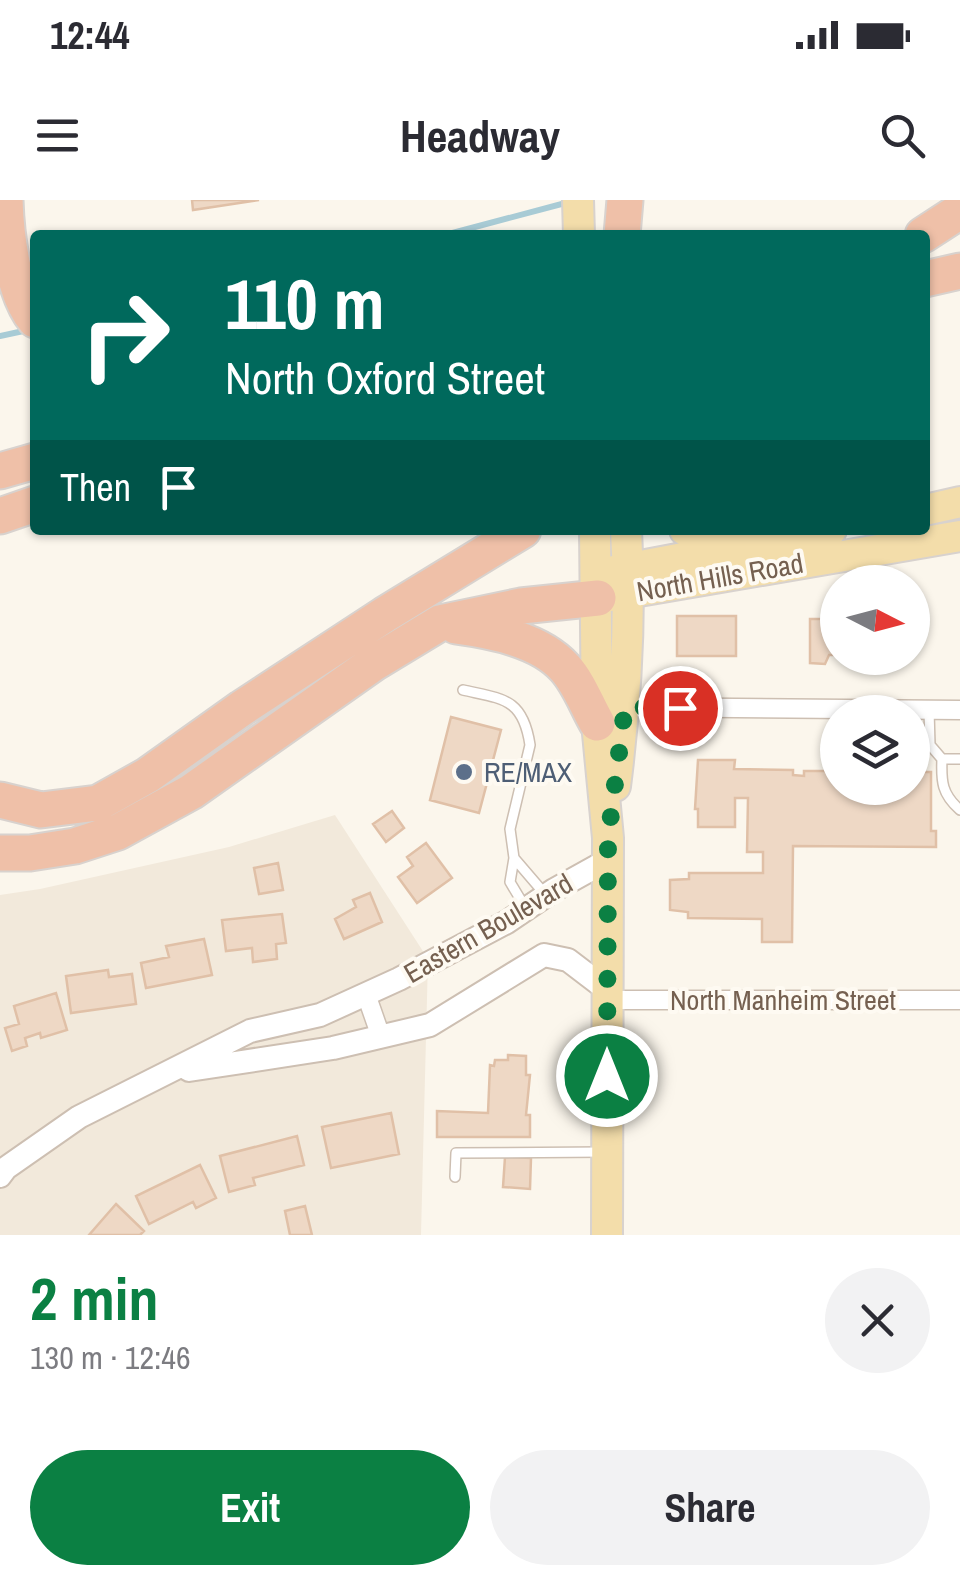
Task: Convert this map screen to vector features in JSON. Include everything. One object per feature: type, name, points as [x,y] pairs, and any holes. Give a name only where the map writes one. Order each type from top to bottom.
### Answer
[{"type":"highway","points":[[5,200],[17,281],[30,314]]},
{"type":"highway","points":[[930,230],[960,211]]},
{"type":"highway","points":[[930,245],[960,238]]},
{"type":"highway","points":[[930,277],[960,271]]},
{"type":"highway","points":[[0,471],[30,462]]},
{"type":"highway","points":[[0,516],[30,506]]},
{"type":"highway","points":[[0,800],[40,810],[98,803],[148,775],[384,615],[515,535]]},
{"type":"highway","points":[[0,853],[75,846],[118,832],[191,792],[374,663],[440,623],[613,584]]},
{"type":"highway","points":[[440,623],[481,629],[552,655],[611,715]]},
{"type":"main road","points":[[578,200],[579,230]]},
{"type":"main road","points":[[930,509],[960,502]]},
{"type":"main road","points":[[597,535],[613,584]]},
{"type":"main road","points":[[607,1235],[606,994],[613,584],[625,535]]},
{"type":"main road","points":[[692,535],[699,540],[752,548]]},
{"type":"main road","name":"North Hills Road","points":[[613,584],[810,535]]},
{"type":"main road","name":"North Hills Road","points":[[613,584],[960,536]]},
{"type":"street","points":[[930,710],[960,710]]},
{"type":"street","points":[[611,715],[820,712]]},
{"type":"street","name":"Eastern Boulevard","points":[[0,1176],[79,1117],[250,1032],[320,1015],[366,994],[536,903],[608,849]]},
{"type":"street","name":"Eastern Boulevard","points":[[166,1074],[334,1048],[430,1025],[544,956],[568,960],[606,994]]},
{"type":"street","points":[[366,994],[381,1036]]},
{"type":"street","name":"North Manheim Street","points":[[606,994],[960,1000]]},
{"type":"lane","points":[[462,690],[509,700],[528,731],[530,745],[510,829],[514,858],[510,882],[536,903]]},
{"type":"lane","points":[[930,745],[942,759],[943,790],[960,810]]},
{"type":"lane","points":[[942,759],[960,759]]},
{"type":"lane","points":[[514,858],[532,876],[536,903]]},
{"type":"lane","points":[[455,1177],[456,1153],[607,1152]]},
{"type":"shaded area","points":[[335,815],[428,959],[421,1235],[0,1235],[0,895],[229,847]]},
{"type":"building","points":[[192,200],[259,200],[193,210]]},
{"type":"building","points":[[677,616],[736,616],[736,656],[677,656]]},
{"type":"building","points":[[810,619],[820,619],[820,664],[810,663]]},
{"type":"building","name":"RE/MAX","points":[[451,717],[501,730],[479,813],[430,800]]},
{"type":"building","points":[[698,760],[735,760],[734,769],[793,770],[793,775],[804,776],[804,771],[820,771],[820,805],[930,805],[931,772],[931,831],[936,831],[936,847],[793,846],[792,942],[762,942],[762,919],[688,918],[688,912],[670,910],[670,880],[689,879],[689,873],[763,873],[763,852],[747,852],[748,798],[735,798],[735,827],[698,827]]},
{"type":"building","points":[[392,811],[404,828],[386,842],[373,824]]},
{"type":"building","points":[[426,843],[452,878],[417,903],[398,877],[413,866],[407,857]]},
{"type":"building","points":[[278,863],[283,890],[259,894],[254,868]]},
{"type":"building","points":[[370,893],[382,922],[344,939],[335,919],[356,907],[353,900]]},
{"type":"building","points":[[282,914],[286,943],[276,944],[277,959],[253,962],[252,948],[226,951],[222,920]]},
{"type":"building","points":[[204,939],[212,975],[146,988],[141,963],[169,957],[166,946]]},
{"type":"building","points":[[108,970],[109,977],[132,974],[136,1004],[71,1013],[66,976]]},
{"type":"building","points":[[56,993],[67,1030],[25,1038],[27,1046],[12,1051],[5,1028],[19,1024],[14,1006]]},
{"type":"building","points":[[508,1055],[526,1056],[526,1075],[530,1075],[526,1115],[530,1115],[530,1137],[437,1137],[437,1111],[488,1113],[490,1065],[494,1066],[495,1060],[508,1060]]},
{"type":"building","points":[[391,1113],[399,1154],[331,1168],[322,1127]]},
{"type":"building","points":[[297,1136],[304,1165],[253,1178],[255,1185],[229,1192],[220,1156]]},
{"type":"building","points":[[505,1157],[531,1158],[530,1189],[503,1187]]},
{"type":"building","points":[[200,1165],[216,1198],[196,1208],[193,1202],[149,1224],[136,1196]]},
{"type":"building","points":[[116,1204],[144,1231],[140,1235],[89,1235]]},
{"type":"building","points":[[305,1206],[312,1235],[290,1235],[285,1211]]},
{"type":"waterway","points":[[464,230],[569,202]]},
{"type":"waterway","points":[[0,336],[28,330]]},
{"type":"place","name":"RE/MAX","points":[[464,772]]},
{"type":"route","points":[[607,1076],[608,838],[625,707],[680,708]]}]
